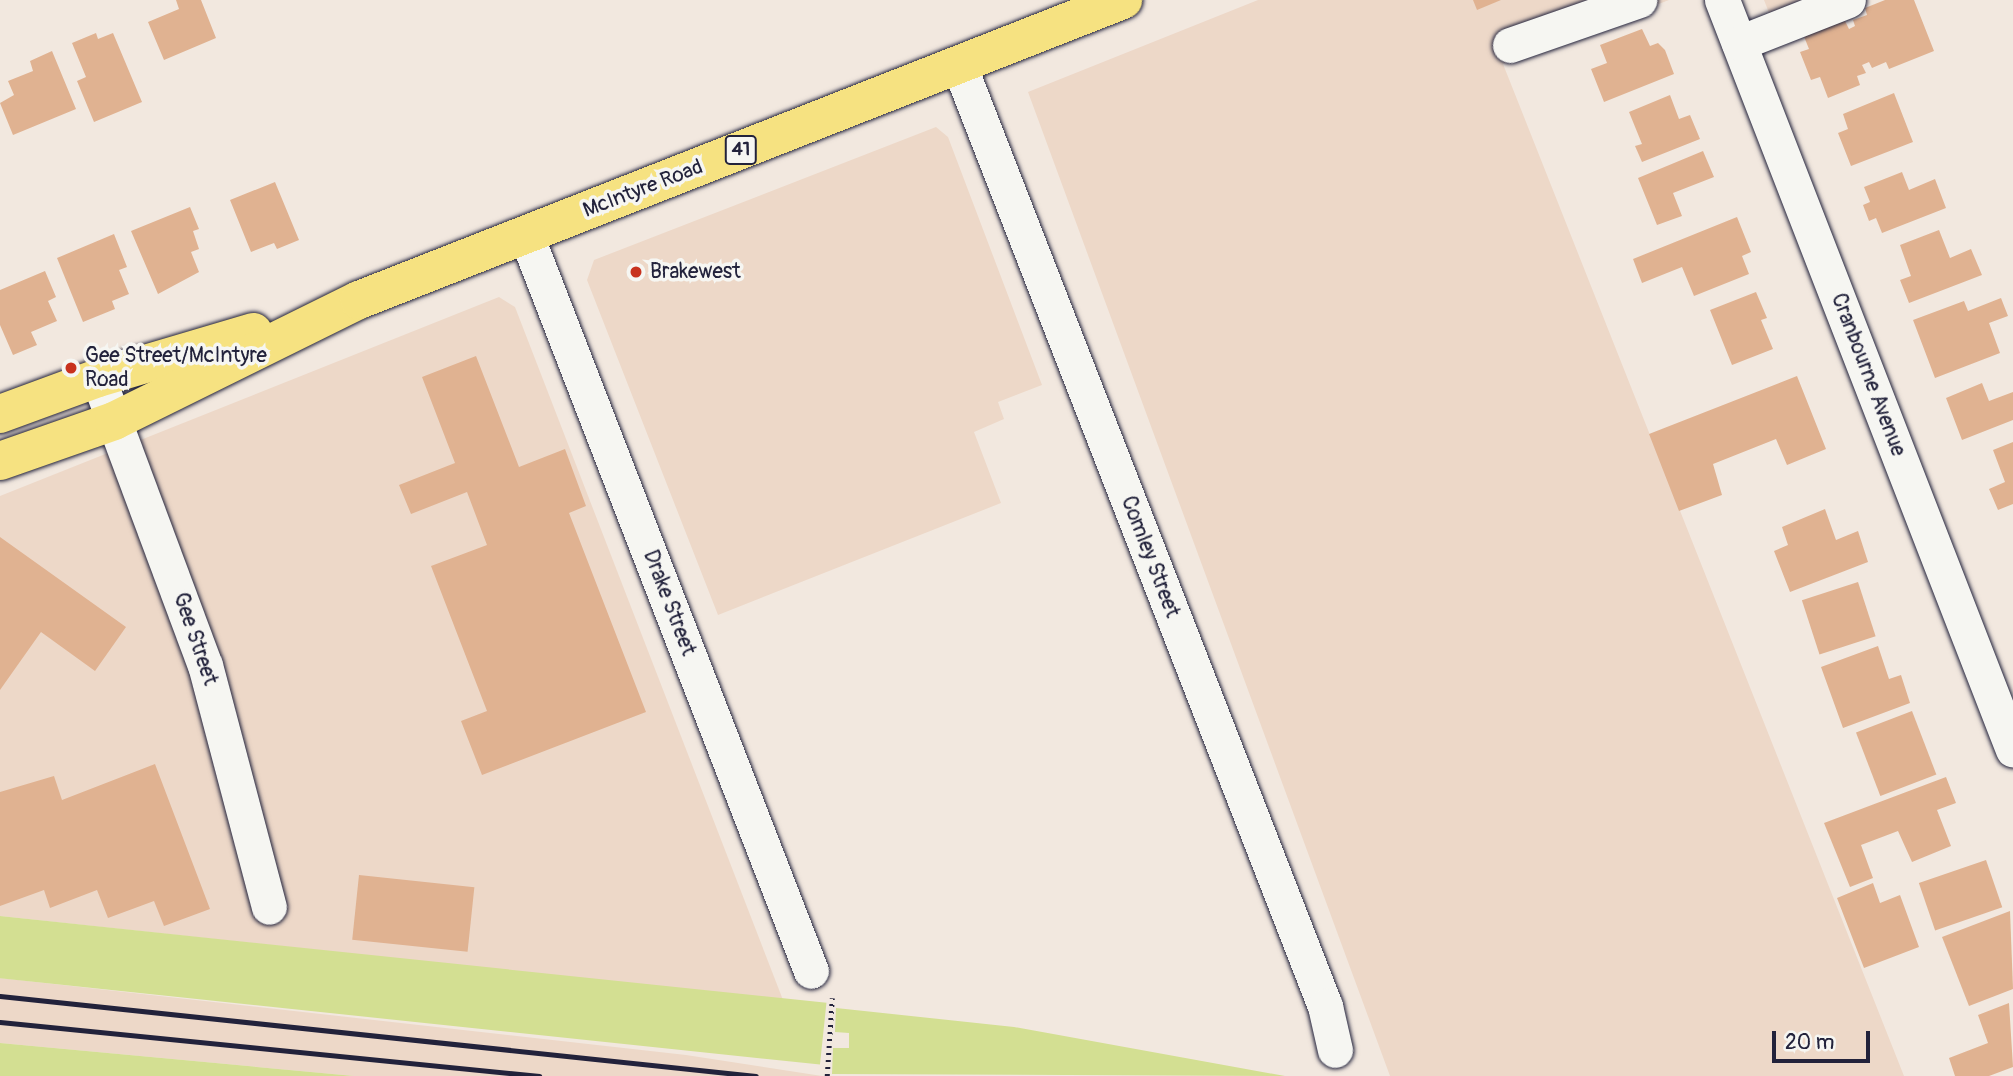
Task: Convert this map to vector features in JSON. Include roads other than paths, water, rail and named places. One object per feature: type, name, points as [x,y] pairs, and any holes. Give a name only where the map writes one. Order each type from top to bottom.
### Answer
[{"type":"main road","name":"McIntyre Road","points":[[0,414],[98,378],[359,300],[1123,0]]},
{"type":"main road","name":"McIntyre Road","points":[[0,461],[114,421],[359,300]]},
{"type":"street","points":[[1510,45],[1639,0]]},
{"type":"street","name":"Cranbourne Avenue","points":[[1722,0],[2013,750]]},
{"type":"street","points":[[1739,43],[1848,0]]},
{"type":"street","name":"Comley Street","points":[[959,65],[1325,1006],[1335,1050]]},
{"type":"street","name":"Drake Street","points":[[526,235],[822,981]]},
{"type":"street","name":"Gee Street","points":[[98,378],[205,666],[269,907]]},
{"type":"railway","points":[[0,996],[756,1076]]},
{"type":"railway","points":[[0,1022],[539,1076]]},
{"type":"place","name":"Brakewest","points":[[636,272]]},
{"type":"place","name":"Gee Street/McIntyre Road","points":[[71,368]]}]
